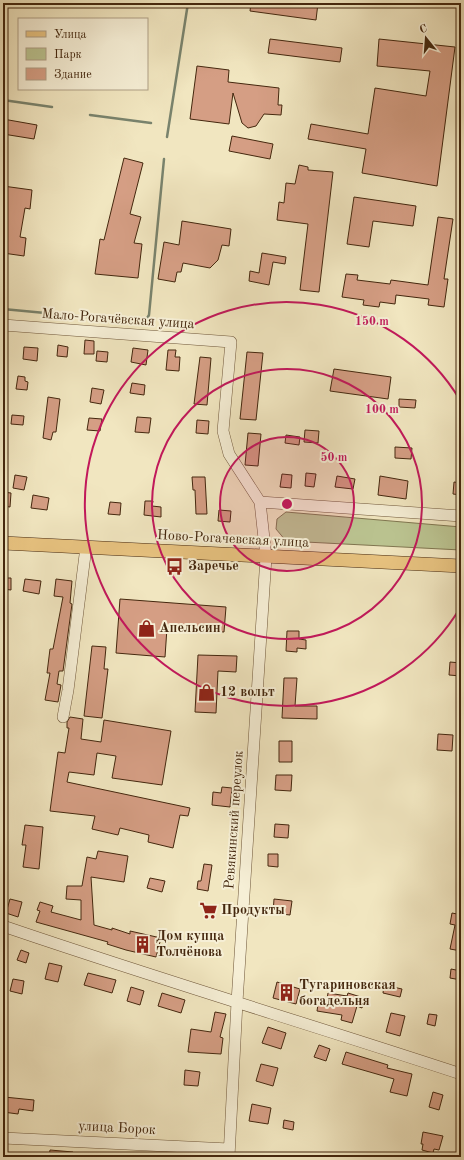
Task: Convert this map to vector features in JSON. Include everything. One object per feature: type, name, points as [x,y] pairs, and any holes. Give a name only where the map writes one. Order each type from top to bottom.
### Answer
[{"type":"main road","name":"Ново-Рогачевская улица","points":[[3,543],[461,566]]},
{"type":"street","name":"Мало-Рогачёвская улица","points":[[3,325],[231,342],[223,431],[224,441],[229,454],[260,502]]},
{"type":"street","points":[[260,502],[461,516]]},
{"type":"street","name":"Ревякинский переулок","points":[[229,1153],[237,1002],[266,557],[260,502]]},
{"type":"street","points":[[63,717],[68,690],[86,547]]},
{"type":"street","points":[[3,926],[82,954],[461,1074]]},
{"type":"street","name":"улица Борок","points":[[3,1138],[229,1153]]},
{"type":"green space","points":[[286,512],[461,527],[461,550],[286,541],[276,529],[277,519]]},
{"type":"building","points":[[251,3],[318,3],[316,20],[250,11]]},
{"type":"building","points":[[270,39],[342,48],[340,62],[268,53]]},
{"type":"building","points":[[379,39],[455,47],[437,186],[362,173],[366,149],[308,139],[311,124],[368,134],[375,88],[426,96],[430,71],[377,66]]},
{"type":"building","points":[[197,66],[229,70],[228,82],[279,88],[278,105],[282,105],[281,115],[264,114],[256,126],[248,128],[242,123],[233,93],[229,124],[190,119]]},
{"type":"building","points":[[3,119],[37,125],[34,139],[3,134]]},
{"type":"building","points":[[232,136],[273,144],[270,159],[229,151]]},
{"type":"building","points":[[124,158],[143,163],[130,214],[141,217],[134,243],[142,244],[138,278],[95,274],[100,239],[104,240]]},
{"type":"building","points":[[299,165],[308,167],[308,170],[333,172],[319,292],[300,290],[308,224],[277,220],[279,202],[284,203],[286,183],[295,184]]},
{"type":"building","points":[[3,186],[32,190],[30,209],[25,208],[20,237],[26,238],[24,256],[3,253]]},
{"type":"building","points":[[354,197],[416,206],[413,226],[373,221],[369,247],[347,244]]},
{"type":"building","points":[[438,217],[453,219],[444,279],[448,279],[444,307],[428,305],[429,299],[396,295],[395,304],[380,302],[379,307],[363,305],[364,300],[342,297],[346,274],[358,275],[357,280],[390,284],[391,280],[428,285]]},
{"type":"building","points":[[182,221],[231,229],[229,246],[222,245],[218,260],[210,268],[183,263],[181,272],[177,272],[175,282],[158,279],[164,242],[179,245]]},
{"type":"building","points":[[262,253],[286,257],[285,264],[273,262],[269,285],[249,281],[250,271],[259,273]]},
{"type":"building","points":[[85,340],[94,341],[94,354],[84,354]]},
{"type":"building","points":[[58,345],[68,347],[67,357],[57,356]]},
{"type":"building","points":[[24,347],[38,348],[37,361],[23,359]]},
{"type":"building","points":[[133,348],[148,350],[146,365],[131,362]]},
{"type":"building","points":[[168,350],[176,350],[175,357],[180,357],[179,371],[166,370]]},
{"type":"building","points":[[97,351],[108,352],[107,362],[96,361]]},
{"type":"building","points":[[247,352],[263,353],[256,420],[240,419]]},
{"type":"building","points":[[200,357],[211,358],[207,405],[194,404]]},
{"type":"building","points":[[334,369],[391,377],[388,399],[330,391]]},
{"type":"building","points":[[18,376],[25,377],[25,381],[28,382],[27,390],[16,389]]},
{"type":"building","points":[[132,383],[145,385],[144,395],[130,393]]},
{"type":"building","points":[[92,388],[104,390],[101,404],[90,402]]},
{"type":"building","points":[[48,397],[60,399],[56,432],[53,432],[51,440],[43,438]]},
{"type":"building","points":[[399,399],[416,400],[415,408],[399,407]]},
{"type":"building","points":[[12,415],[24,416],[23,425],[11,424]]},
{"type":"building","points":[[137,417],[151,418],[149,433],[135,432]]},
{"type":"building","points":[[89,418],[102,419],[100,431],[87,430]]},
{"type":"building","points":[[197,420],[209,421],[208,434],[196,433]]},
{"type":"building","points":[[305,430],[319,431],[318,443],[304,442]]},
{"type":"building","points":[[248,433],[261,434],[258,466],[245,465]]},
{"type":"building","points":[[286,435],[300,437],[299,445],[285,443]]},
{"type":"building","points":[[395,447],[412,448],[411,459],[395,458]]},
{"type":"building","points":[[306,473],[316,474],[314,487],[305,486]]},
{"type":"building","points":[[282,474],[292,475],[291,488],[280,487]]},
{"type":"building","points":[[15,475],[27,477],[24,490],[13,488]]},
{"type":"building","points":[[337,476],[355,479],[353,489],[335,487]]},
{"type":"building","points":[[380,476],[408,481],[406,499],[378,495]]},
{"type":"building","points":[[192,477],[205,477],[207,514],[196,514],[195,490],[193,490]]},
{"type":"building","points":[[454,482],[461,483],[461,495],[453,494]]},
{"type":"building","points":[[3,492],[11,493],[10,507],[3,506]]},
{"type":"building","points":[[33,495],[49,498],[47,510],[31,508]]},
{"type":"building","points":[[145,501],[153,501],[152,506],[161,507],[161,517],[144,515]]},
{"type":"building","points":[[110,502],[121,503],[120,515],[108,514]]},
{"type":"building","points":[[219,510],[231,511],[230,522],[218,521]]},
{"type":"building","points":[[3,578],[11,578],[11,590],[3,589]]},
{"type":"building","points":[[25,579],[41,581],[39,594],[23,591]]},
{"type":"building","points":[[56,579],[72,581],[70,603],[72,604],[63,671],[59,671],[57,684],[61,685],[58,702],[45,700],[50,673],[47,673],[50,649],[53,649],[63,597],[54,596]]},
{"type":"building","points":[[120,599],[226,607],[224,632],[167,628],[165,657],[116,653]]},
{"type":"building","points":[[287,631],[299,631],[299,639],[306,640],[306,649],[297,648],[297,652],[286,651]]},
{"type":"building","points":[[92,646],[106,647],[104,669],[108,669],[102,718],[84,716]]},
{"type":"building","name":"12 вольт","points":[[198,655],[237,656],[236,672],[218,671],[216,713],[195,712]]},
{"type":"building","points":[[450,662],[461,663],[461,676],[449,675]]},
{"type":"building","points":[[284,678],[297,678],[295,706],[317,706],[317,719],[282,718]]},
{"type":"building","points":[[70,717],[83,719],[81,739],[101,742],[104,720],[171,731],[162,785],[112,778],[116,756],[97,753],[94,775],[69,772],[67,782],[190,808],[188,816],[180,815],[173,848],[148,842],[149,835],[120,828],[118,835],[92,829],[95,816],[50,811],[58,752],[65,753],[69,728],[67,728],[67,722]]},
{"type":"building","points":[[438,734],[453,735],[452,751],[437,750]]},
{"type":"building","points":[[279,741],[292,741],[292,762],[279,762]]},
{"type":"building","points":[[276,775],[292,775],[291,791],[275,790]]},
{"type":"building","points":[[222,787],[232,788],[230,807],[212,805],[213,792],[221,793]]},
{"type":"building","points":[[275,824],[289,825],[288,838],[274,837]]},
{"type":"building","points":[[25,825],[43,827],[39,869],[23,867],[26,845],[22,845]]},
{"type":"building","points":[[98,851],[128,856],[124,882],[91,877],[94,925],[112,930],[112,928],[130,934],[130,931],[161,938],[156,957],[126,950],[107,944],[108,942],[36,922],[40,911],[37,910],[40,902],[53,906],[51,912],[81,920],[81,900],[66,899],[67,886],[82,886],[87,857],[96,859]]},
{"type":"building","points":[[268,854],[278,854],[278,867],[268,866]]},
{"type":"building","points":[[204,864],[212,865],[208,891],[197,889],[198,881],[201,881]]},
{"type":"building","points":[[150,878],[165,881],[162,892],[147,888]]},
{"type":"building","points":[[10,899],[22,902],[18,917],[6,913]]},
{"type":"building","points":[[274,899],[292,901],[290,915],[273,913]]},
{"type":"building","points":[[458,911],[461,912],[461,951],[450,949],[455,925],[450,924],[452,913],[457,914]]},
{"type":"building","points":[[21,950],[29,953],[26,963],[17,960]]},
{"type":"building","points":[[49,963],[62,966],[58,982],[45,979]]},
{"type":"building","points":[[451,969],[461,971],[461,980],[450,978]]},
{"type":"building","points":[[88,973],[116,980],[112,993],[84,985]]},
{"type":"building","points":[[13,979],[24,981],[22,994],[10,991]]},
{"type":"building","name":"Тугариновская богадельня","points":[[277,982],[300,989],[296,1004],[273,998]]},
{"type":"building","points":[[384,985],[402,989],[400,997],[383,993]]},
{"type":"building","points":[[131,987],[144,991],[140,1005],[127,1001]]},
{"type":"building","points":[[162,993],[185,1000],[181,1013],[158,1006]]},
{"type":"building","points":[[328,993],[347,996],[348,993],[364,998],[362,1008],[357,1006],[352,1023],[341,1020],[342,1015],[317,1011],[319,998],[327,999]]},
{"type":"building","points":[[215,1012],[226,1014],[220,1037],[223,1038],[221,1054],[188,1052],[191,1029],[211,1032]]},
{"type":"building","points":[[391,1013],[405,1016],[400,1036],[386,1032]]},
{"type":"building","points":[[429,1014],[437,1015],[435,1026],[427,1024]]},
{"type":"building","points":[[268,1027],[286,1033],[281,1049],[262,1043]]},
{"type":"building","points":[[319,1045],[330,1049],[326,1061],[314,1057]]},
{"type":"building","points":[[346,1052],[388,1065],[387,1068],[412,1074],[407,1096],[390,1092],[394,1079],[342,1064]]},
{"type":"building","points":[[261,1064],[278,1068],[273,1086],[256,1081]]},
{"type":"building","points":[[185,1070],[200,1072],[198,1086],[184,1085]]},
{"type":"building","points":[[433,1092],[443,1095],[439,1110],[429,1107]]},
{"type":"building","points":[[4,1097],[34,1100],[33,1111],[19,1109],[18,1114],[3,1112]]},
{"type":"building","points":[[252,1104],[271,1108],[268,1124],[249,1121]]},
{"type":"building","points":[[284,1120],[294,1122],[293,1130],[283,1128]]},
{"type":"building","points":[[423,1132],[443,1136],[439,1150],[434,1149],[433,1153],[422,1150],[423,1144],[421,1144]]},
{"type":"building","points":[[50,1150],[73,1152],[72,1157],[49,1157]]},
{"type":"waterway","points":[[167,137],[188,3]]},
{"type":"waterway","points":[[3,100],[52,107]]},
{"type":"waterway","points":[[90,115],[151,123]]},
{"type":"waterway","points":[[3,309],[140,322],[146,320],[149,315],[164,159]]},
{"type":"place","name":"Заречье","points":[[175,566]]},
{"type":"place","name":"Апельсин","points":[[146,628]]},
{"type":"place","name":"12 вольт","points":[[207,692]]},
{"type":"place","name":"Продукты","points":[[208,910]]},
{"type":"place","name":"Дом купца Толчёнова","points":[[143,944]]},
{"type":"place","name":"Тугариновская богадельня","points":[[286,993]]}]
